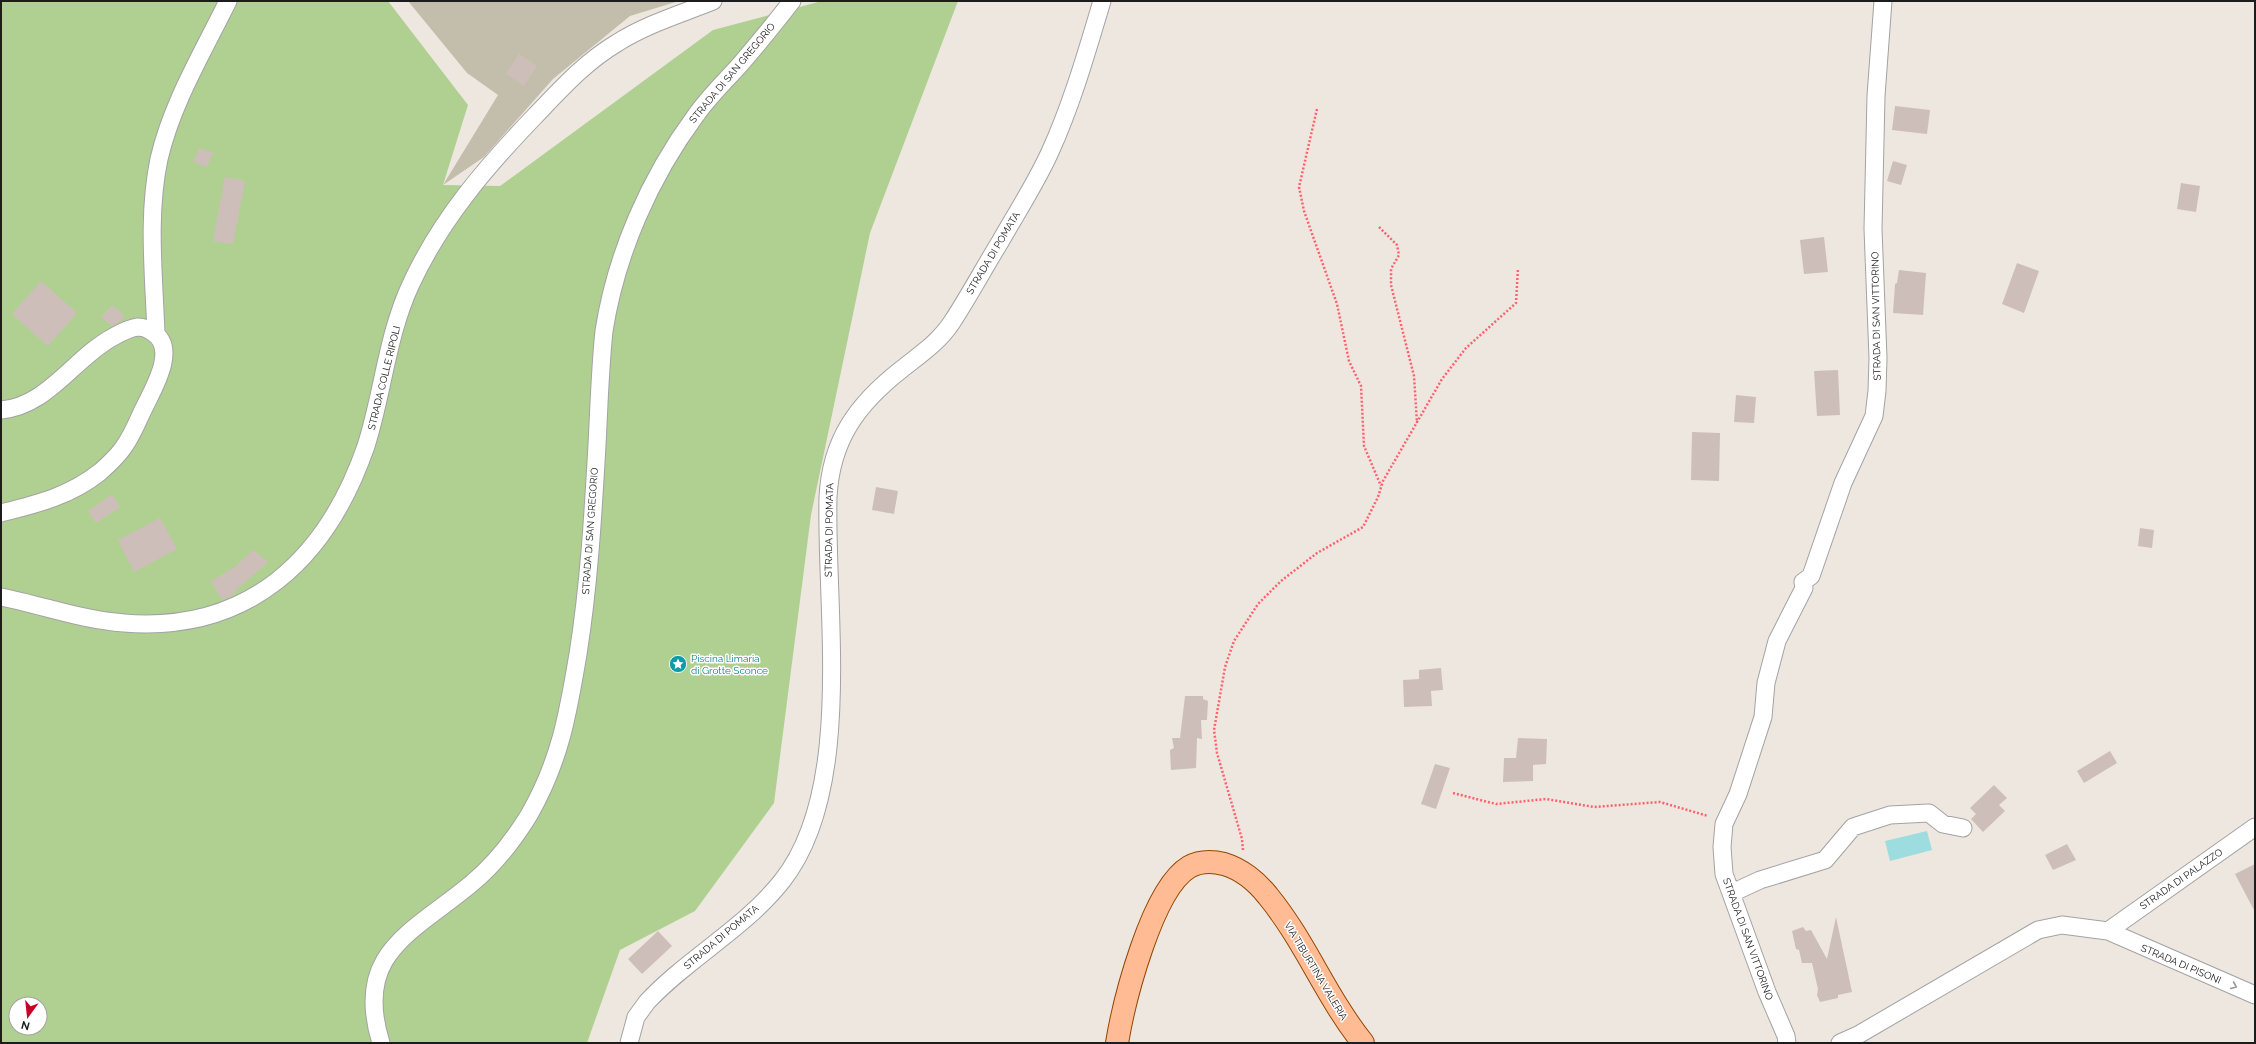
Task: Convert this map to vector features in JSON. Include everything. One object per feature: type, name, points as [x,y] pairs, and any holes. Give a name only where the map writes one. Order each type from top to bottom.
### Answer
[{"type":"main road","name":"VIA TIBURTINA VALERIA","points":[[1117,1043],[1124,1011],[1143,947],[1159,906],[1173,882],[1181,873],[1190,867],[1204,862],[1220,863],[1234,868],[1251,879],[1268,895],[1309,956],[1342,1017],[1363,1043]]},
{"type":"street","points":[[1,513],[46,502],[68,493],[100,472],[115,458],[132,434],[161,371],[164,348],[156,334],[152,222],[159,160],[179,102],[228,1]]},
{"type":"street","name":"STRADA COLLE RIPOLI","points":[[1,597],[76,615],[121,623],[175,622],[227,610],[257,595],[288,573],[320,537],[336,514],[350,486],[370,432],[394,333],[407,295],[430,247],[462,198],[502,151],[586,65],[631,34],[713,1]]},
{"type":"street","name":"STRADA DI SAN GREGORIO","points":[[381,1043],[375,1019],[373,998],[376,981],[384,960],[410,931],[472,883],[502,852],[521,827],[536,801],[563,737],[584,616],[604,331],[614,284],[630,236],[651,190],[685,130],[702,107],[792,1]]},
{"type":"street","name":"STRADA DI POMATA","points":[[629,1043],[636,1017],[647,1002],[764,901],[788,872],[806,842],[816,810],[829,736],[831,697],[828,497],[836,448],[850,422],[865,404],[890,378],[937,342],[956,315],[1033,186],[1051,152],[1066,114],[1102,1]]},
{"type":"street","name":"STRADA DI SAN VITTORINO","points":[[1787,1043],[1724,874],[1722,859],[1724,828],[1751,758],[1763,717],[1766,683],[1777,640],[1804,588],[1803,582],[1811,576],[1843,483],[1874,416],[1878,358],[1873,229],[1876,96],[1883,1]]},
{"type":"street","points":[[1,410],[16,407],[37,397],[51,387],[90,352],[119,333],[137,327],[156,334]]},
{"type":"street","points":[[1732,893],[1760,880],[1825,860],[1853,826],[1890,815],[1929,813],[1943,824],[1963,828]]},
{"type":"street","name":"STRADA DI PALAZZO","points":[[2108,931],[2255,827]]},
{"type":"street","name":"STRADA DI PISONI","points":[[1840,1043],[1858,1035],[2038,930],[2062,925],[2108,931],[2255,995]]},
{"type":"path","points":[[1317,109],[1299,186],[1304,211],[1337,304],[1349,361],[1361,386],[1364,446],[1381,487]]},
{"type":"path","points":[[1379,227],[1397,245],[1399,255],[1391,269],[1391,285],[1414,376],[1417,423]]},
{"type":"path","points":[[1243,852],[1242,839],[1217,753],[1214,730],[1225,667],[1234,641],[1258,604],[1281,581],[1317,553],[1363,527],[1378,497],[1381,487],[1442,379],[1466,348],[1516,303],[1518,268]]},
{"type":"path","points":[[1453,793],[1496,804],[1546,798],[1594,807],[1660,802],[1707,816],[1727,819]]},
{"type":"shaded area","points":[[408,1],[679,1],[630,16],[553,79],[484,157],[443,185],[498,95],[467,73]]},
{"type":"green space","points":[[1,1],[388,1],[468,105],[443,185],[500,186],[713,30],[822,1],[958,1],[870,233],[811,515],[774,803],[695,911],[620,950],[587,1043],[1,1043]]},
{"type":"water","points":[[1927,831],[1932,850],[1890,861],[1885,841]]},
{"type":"building","points":[[519,54],[537,66],[524,86],[506,74]]},
{"type":"building","points":[[1895,106],[1930,110],[1927,134],[1892,130]]},
{"type":"building","points":[[199,148],[213,153],[207,167],[193,162]]},
{"type":"building","points":[[1893,161],[1907,165],[1901,185],[1887,181]]},
{"type":"building","points":[[225,177],[245,181],[233,244],[213,241]]},
{"type":"building","points":[[2181,183],[2200,186],[2196,212],[2177,209]]},
{"type":"building","points":[[1824,237],[1828,272],[1804,274],[1800,240]]},
{"type":"building","points":[[2017,263],[2039,271],[2024,313],[2002,304]]},
{"type":"building","points":[[1899,270],[1926,273],[1923,315],[1893,313],[1895,284],[1897,283]]},
{"type":"building","points":[[41,281],[77,313],[48,346],[12,314]]},
{"type":"building","points":[[112,305],[125,316],[112,326],[101,317]]},
{"type":"building","points":[[1838,370],[1840,415],[1817,416],[1814,371]]},
{"type":"building","points":[[1736,395],[1756,397],[1754,423],[1734,422]]},
{"type":"building","points":[[1692,432],[1720,433],[1719,481],[1691,480]]},
{"type":"building","points":[[876,487],[898,491],[894,514],[872,510]]},
{"type":"building","points":[[112,494],[120,507],[96,523],[88,511]]},
{"type":"building","points":[[160,518],[177,549],[134,572],[118,540]]},
{"type":"building","points":[[2140,528],[2154,530],[2152,548],[2138,546]]},
{"type":"building","points":[[253,550],[268,562],[234,592],[235,594],[222,600],[211,581],[235,567]]},
{"type":"building","points":[[1441,668],[1443,690],[1431,691],[1432,706],[1404,707],[1403,680],[1419,679],[1419,670]]},
{"type":"building","points":[[1185,696],[1203,696],[1203,699],[1208,701],[1207,720],[1201,720],[1202,739],[1197,738],[1196,768],[1171,770],[1170,750],[1174,748],[1172,738],[1180,738]]},
{"type":"building","points":[[1518,738],[1547,739],[1546,764],[1533,765],[1533,781],[1503,782],[1504,758],[1516,758]]},
{"type":"building","points":[[2110,751],[2117,763],[2084,783],[2077,771]]},
{"type":"building","points":[[1435,764],[1450,768],[1436,809],[1421,804]]},
{"type":"building","points":[[1994,785],[2007,798],[1999,805],[2005,811],[1983,832],[1971,819],[1976,814],[1970,808]]},
{"type":"building","points":[[2067,844],[2076,860],[2053,870],[2045,855]]},
{"type":"building","points":[[2255,864],[2255,912],[2235,874]]},
{"type":"building","points":[[1836,917],[1852,992],[1838,995],[1838,998],[1820,1002],[1817,995],[1818,989],[1812,963],[1802,963],[1799,950],[1796,949],[1792,931],[1803,927],[1806,931],[1811,930],[1827,959]]},
{"type":"building","points":[[658,931],[672,946],[642,974],[628,959]]},
{"type":"place","name":"Piscina Limaria di Grotte Sconce","points":[[678,664]]}]
